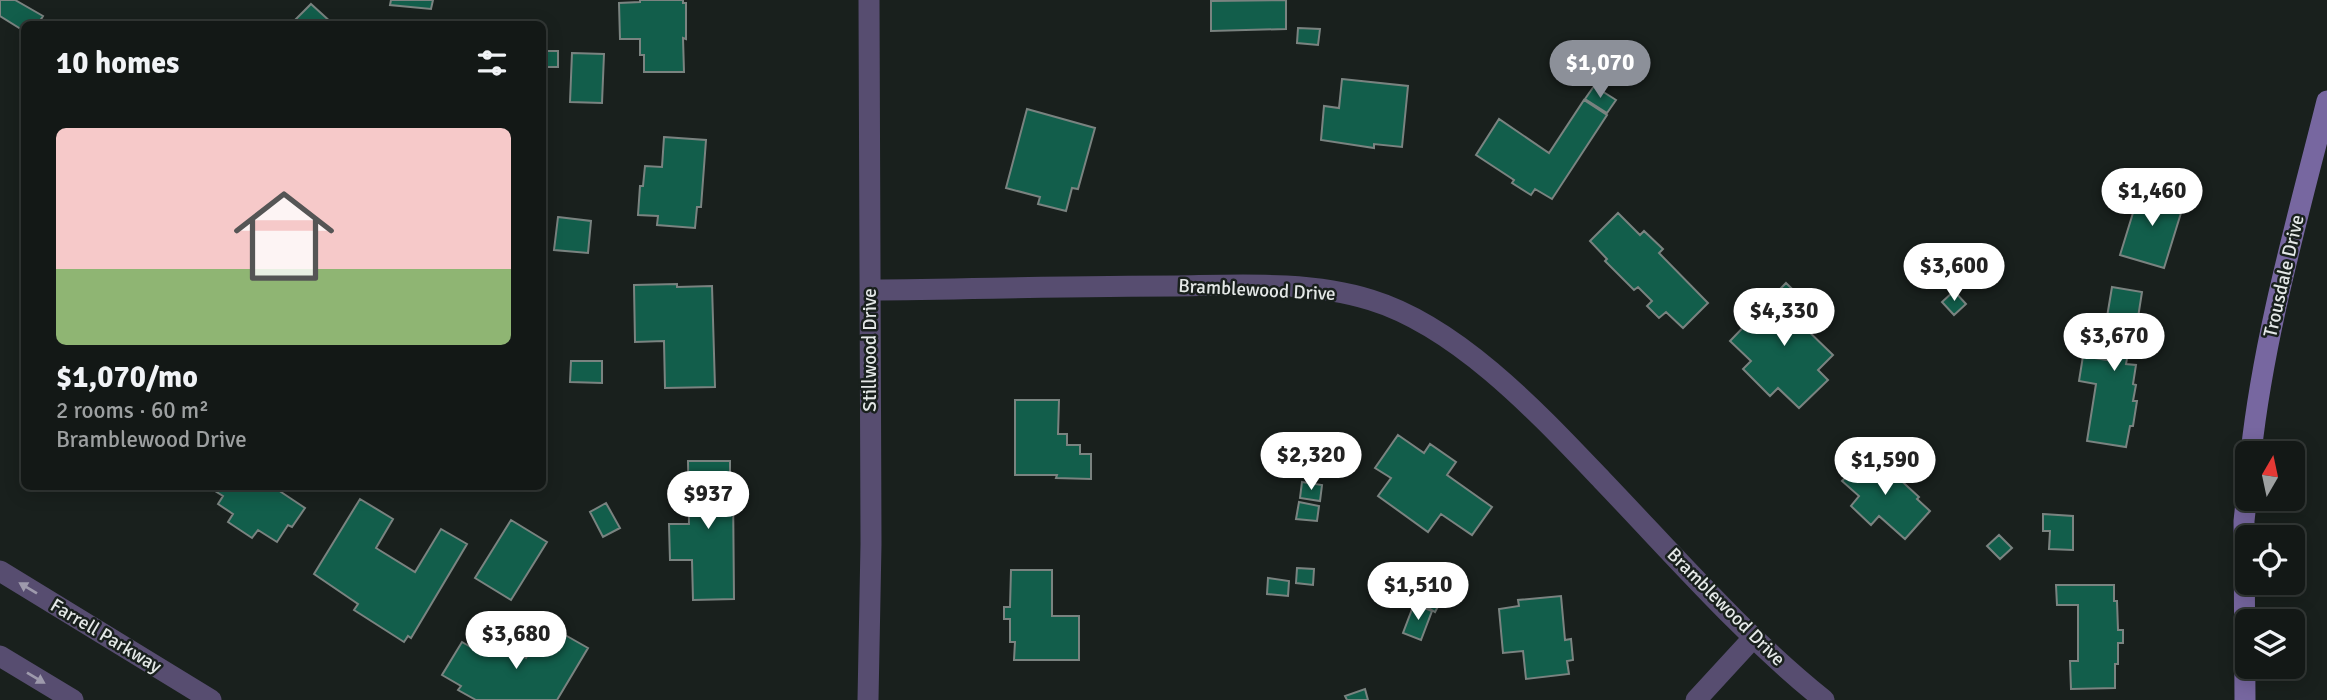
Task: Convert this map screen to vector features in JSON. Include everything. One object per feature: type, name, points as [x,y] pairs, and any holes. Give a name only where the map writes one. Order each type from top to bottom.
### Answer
[{"type":"street","name":"Stillwood Drive","points":[[868,700],[871,544],[869,0]]},
{"type":"street","name":"Trousdale Drive","points":[[2252,441],[2256,402],[2277,302],[2327,101]]},
{"type":"street","name":"Bramblewood Drive","points":[[870,290],[1237,285],[1338,292],[1372,300],[1430,327],[1477,361],[1527,404],[1754,637],[1824,700]]},
{"type":"street","points":[[2245,511],[2245,700]]},
{"type":"street","name":"Farrell Parkway","points":[[0,572],[211,700]]},
{"type":"street","points":[[1696,700],[1754,637]]},
{"type":"street","points":[[0,656],[73,700]]},
{"type":"building","points":[[0,0],[15,0],[43,16],[40,21],[21,21],[21,29],[0,16]]},
{"type":"building","points":[[391,0],[433,0],[431,9],[390,5]]},
{"type":"building","points":[[683,0],[683,3],[686,3],[684,72],[644,72],[640,39],[620,39],[619,3]]},
{"type":"building","points":[[1286,0],[1286,29],[1211,31],[1211,1]]},
{"type":"building","points":[[311,4],[330,21],[294,21]]},
{"type":"building","points":[[1298,28],[1320,29],[1318,45],[1297,43]]},
{"type":"building","points":[[546,51],[558,51],[558,67],[546,67]]},
{"type":"building","points":[[572,53],[604,54],[602,103],[570,102]]},
{"type":"building","points":[[1342,79],[1408,86],[1402,147],[1374,144],[1374,148],[1321,140],[1324,106],[1339,108]]},
{"type":"building","points":[[1594,86],[1616,100],[1607,113],[1585,99]]},
{"type":"building","points":[[1584,100],[1607,115],[1552,199],[1535,189],[1531,195],[1512,183],[1514,180],[1476,155],[1499,119],[1549,153]]},
{"type":"building","points":[[1027,109],[1095,128],[1078,189],[1072,188],[1066,211],[1038,204],[1040,197],[1006,188]]},
{"type":"building","points":[[664,137],[706,140],[701,207],[697,207],[695,228],[657,225],[658,216],[638,215],[640,186],[643,186],[645,166],[662,167]]},
{"type":"building","points":[[2141,187],[2185,200],[2164,268],[2120,255]]},
{"type":"building","points":[[1618,213],[1640,235],[1644,231],[1663,249],[1659,253],[1708,303],[1683,328],[1666,312],[1659,318],[1647,306],[1652,301],[1638,287],[1634,290],[1605,261],[1607,259],[1590,241]]},
{"type":"building","points":[[558,217],[591,221],[588,253],[554,250]]},
{"type":"building","points":[[1786,283],[1815,311],[1802,325],[1833,355],[1818,370],[1828,380],[1799,408],[1778,388],[1770,396],[1743,369],[1751,361],[1730,341]]},
{"type":"building","points":[[677,284],[677,287],[712,286],[715,387],[665,388],[664,341],[635,342],[634,285]]},
{"type":"building","points":[[2112,287],[2142,292],[2134,343],[2130,342],[2126,364],[2136,365],[2133,401],[2137,401],[2126,447],[2087,441],[2096,384],[2079,381],[2083,356],[2107,360],[2110,342],[2103,341]]},
{"type":"building","points":[[1954,291],[1966,304],[1954,315],[1942,302]]},
{"type":"building","points":[[571,361],[602,361],[602,383],[570,382]]},
{"type":"building","points":[[1015,400],[1059,400],[1058,434],[1067,434],[1067,445],[1080,445],[1080,454],[1091,454],[1091,479],[1056,478],[1057,475],[1015,475]]},
{"type":"building","points":[[1398,435],[1424,453],[1430,444],[1456,462],[1447,475],[1492,507],[1472,535],[1441,514],[1428,532],[1378,496],[1391,478],[1375,468]]},
{"type":"building","points":[[1870,452],[1919,497],[1917,499],[1930,511],[1905,539],[1879,516],[1871,525],[1851,506],[1859,496],[1842,481]]},
{"type":"building","points":[[688,461],[730,461],[730,489],[733,488],[734,599],[693,600],[692,560],[670,560],[669,524],[689,524]]},
{"type":"building","points":[[1302,482],[1322,485],[1320,501],[1300,498]]},
{"type":"building","points":[[213,490],[278,490],[305,508],[292,527],[288,525],[277,542],[258,530],[252,538],[228,522],[233,514],[218,504],[223,496]]},
{"type":"building","points":[[360,499],[393,519],[376,548],[415,572],[441,529],[467,544],[411,638],[408,636],[404,642],[354,610],[358,604],[314,574]]},
{"type":"building","points":[[1299,502],[1319,506],[1317,521],[1296,519]]},
{"type":"building","points":[[606,503],[620,528],[603,537],[590,512]]},
{"type":"building","points":[[2043,514],[2073,516],[2073,550],[2049,549],[2050,531],[2043,531]]},
{"type":"building","points":[[511,520],[547,542],[511,600],[475,578]]},
{"type":"building","points":[[1999,535],[2012,548],[2000,559],[1987,546]]},
{"type":"building","points":[[1297,568],[1314,569],[1313,585],[1296,583]]},
{"type":"building","points":[[1011,570],[1052,570],[1052,616],[1079,616],[1079,660],[1014,660],[1015,642],[1010,642],[1010,619],[1004,619],[1004,607],[1010,607]]},
{"type":"building","points":[[1268,578],[1289,581],[1288,596],[1267,594]]},
{"type":"building","points":[[2056,585],[2114,585],[2118,630],[2123,630],[2123,643],[2118,643],[2118,664],[2115,664],[2115,688],[2071,689],[2070,661],[2078,661],[2078,605],[2057,605]]},
{"type":"building","points":[[1431,594],[1441,601],[1435,612],[1424,605]]},
{"type":"building","points":[[1561,596],[1565,640],[1571,639],[1573,660],[1567,661],[1569,674],[1526,679],[1523,651],[1503,653],[1499,609],[1519,606],[1518,600]]},
{"type":"building","points":[[1414,604],[1432,611],[1421,640],[1403,633]]},
{"type":"building","points":[[558,631],[588,648],[557,700],[476,700],[458,690],[461,686],[442,675],[462,642],[481,653],[488,641],[517,658],[519,654],[526,658],[538,639],[549,646]]},
{"type":"building","points":[[1365,689],[1368,700],[1347,700],[1345,696]]}]
